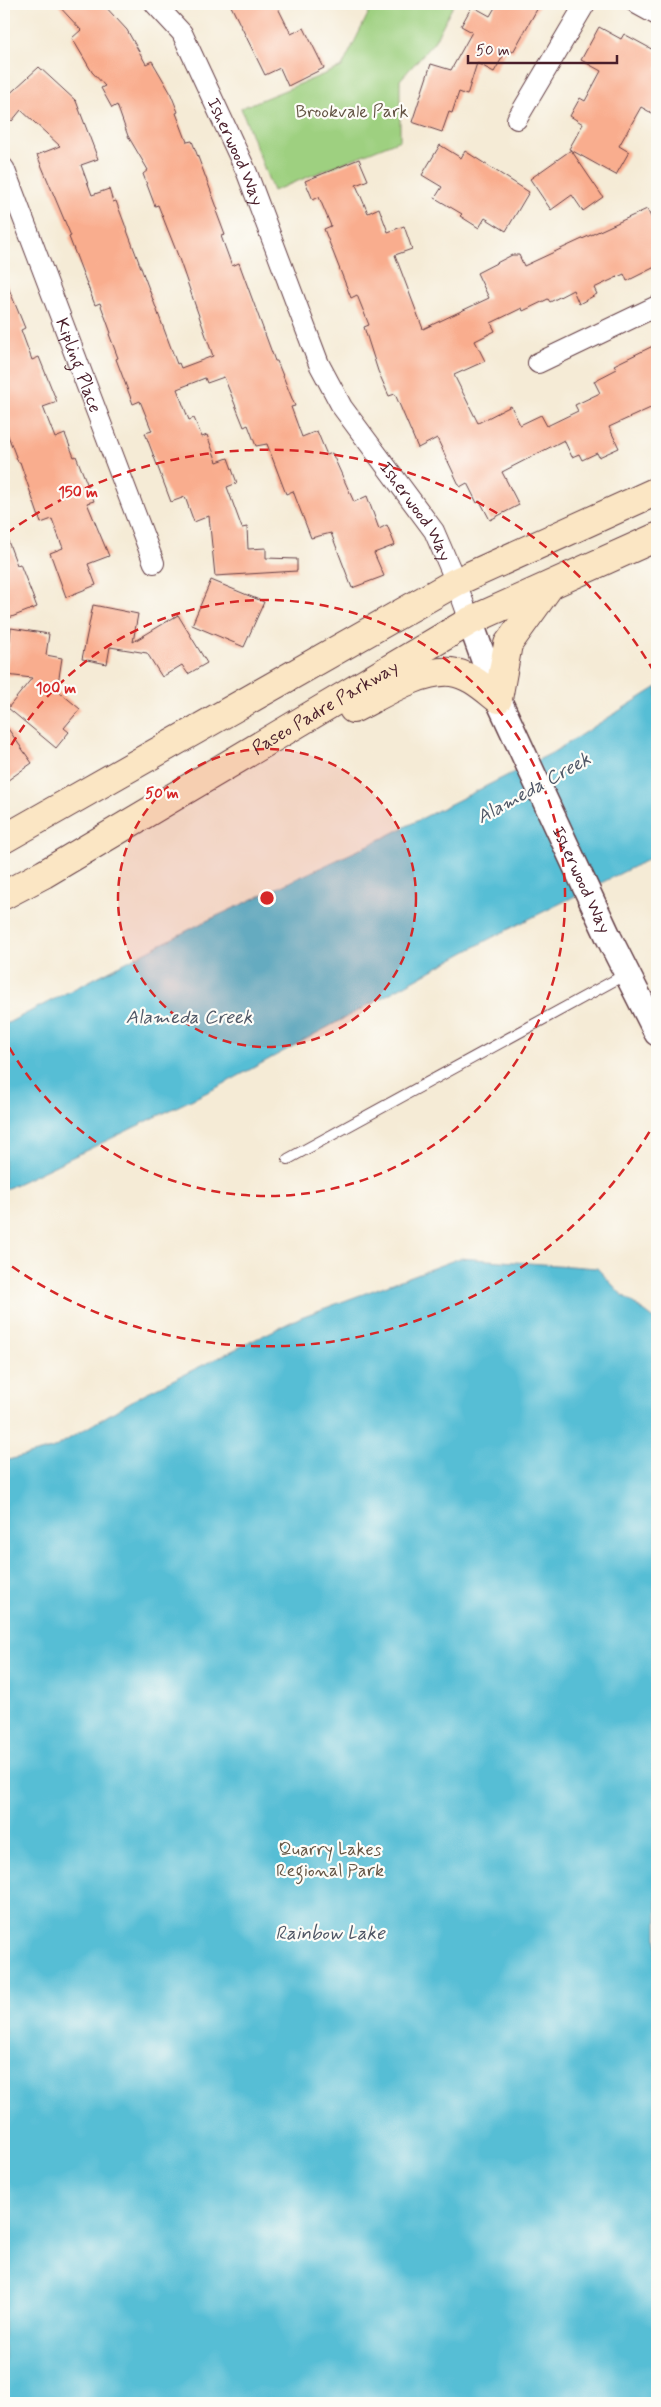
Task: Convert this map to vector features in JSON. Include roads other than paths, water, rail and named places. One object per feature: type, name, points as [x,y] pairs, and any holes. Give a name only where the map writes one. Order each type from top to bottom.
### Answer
[{"type":"main road","points":[[4,839],[456,582],[657,491]]},
{"type":"main road","name":"Paseo Padre Parkway","points":[[4,896],[470,621],[657,537]]},
{"type":"main road","points":[[499,701],[508,644],[550,585]]},
{"type":"main road","points":[[260,746],[327,722],[424,675],[451,672],[475,681],[499,701]]},
{"type":"street","name":"Isherwood Way","points":[[155,4],[182,33],[247,173],[319,364],[342,407],[434,531],[456,582],[499,701],[603,925],[657,1033]]},
{"type":"street","points":[[517,119],[585,4]]},
{"type":"street","points":[[637,4],[657,15]]},
{"type":"street","name":"Kipling Place","points":[[4,168],[154,563]]},
{"type":"street","points":[[538,364],[657,306]]},
{"type":"lane","points":[[288,1159],[627,974]]},
{"type":"water","name":"Alameda Creek","points":[[657,687],[657,855],[491,938],[220,1086],[4,1190],[4,1025],[202,923],[371,844],[552,753]]},
{"type":"water","name":"Rainbow Lake","points":[[460,1258],[597,1268],[620,1293],[657,1321],[657,2403],[4,2403],[4,1461],[52,1449],[142,1395],[301,1317]]},
{"type":"park label","name":"Brookvale Park","points":[[352,111]]},
{"type":"park label","name":"Quarry Lakes Regional Park","points":[[330,1859]]}]
